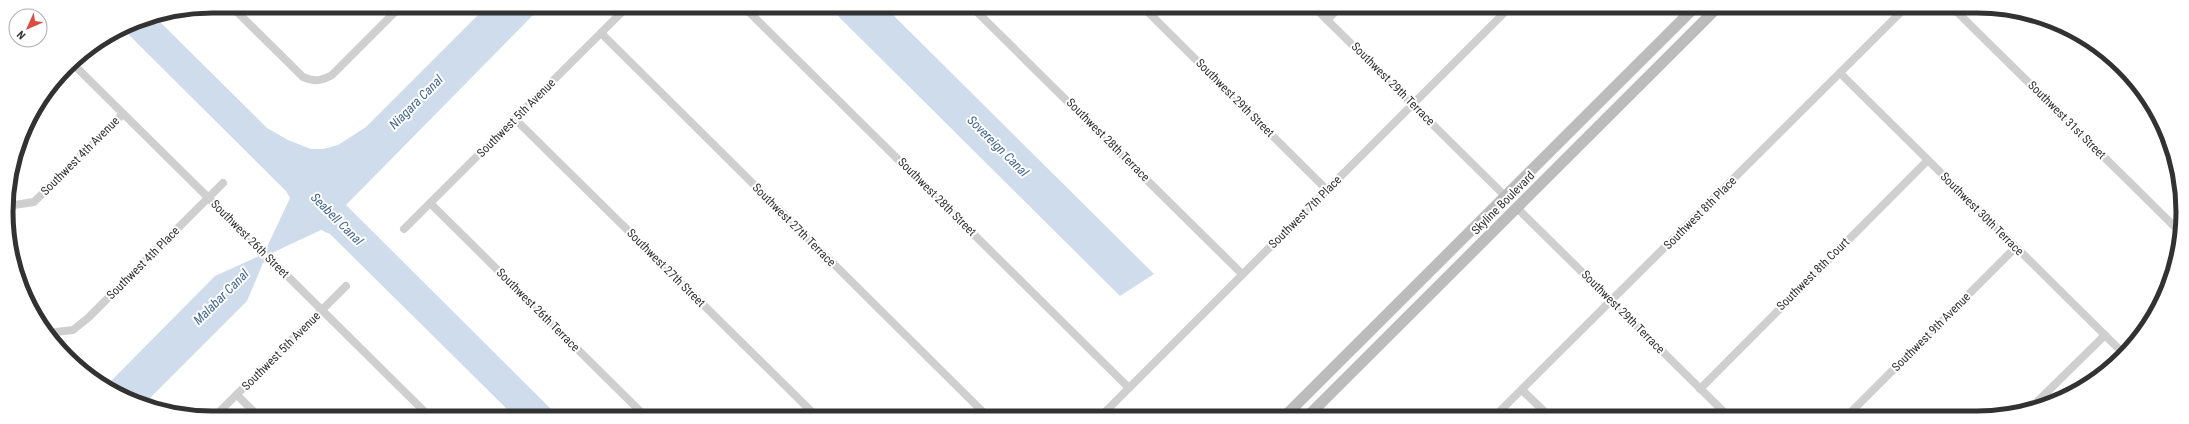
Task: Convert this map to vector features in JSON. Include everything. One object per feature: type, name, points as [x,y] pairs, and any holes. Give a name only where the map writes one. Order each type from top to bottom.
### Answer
[{"type":"street","points":[[238,13],[303,77],[312,81],[323,80],[332,75],[394,13]]},
{"type":"street","name":"Southwest 5th Avenue","points":[[404,229],[621,13]]},
{"type":"street","name":"Southwest 28th Street","points":[[751,13],[1129,388]]},
{"type":"street","name":"Southwest 28th Terrace","points":[[978,13],[1242,274]]},
{"type":"street","name":"Southwest 29th Street","points":[[1149,13],[1326,189]]},
{"type":"street","name":"Southwest 29th Terrace","points":[[1320,13],[1505,196]]},
{"type":"street","points":[[1327,20],[1334,13]]},
{"type":"street","name":"Southwest 7th Place","points":[[1106,411],[1326,189],[1504,13]]},
{"type":"street","name":"Skyline Boulevard","points":[[1290,411],[1689,13]]},
{"type":"street","name":"Skyline Boulevard","points":[[1313,411],[1713,13]]},
{"type":"street","name":"Southwest 8th Place","points":[[1500,411],[1900,13]]},
{"type":"street","name":"Southwest 31st Street","points":[[1958,13],[2176,228]]},
{"type":"street","name":"Southwest 27th Terrace","points":[[601,33],[982,411]]},
{"type":"street","name":"Southwest 26th Street","points":[[76,67],[424,411]]},
{"type":"street","name":"Southwest 30th Terrace","points":[[1840,73],[2120,350]]},
{"type":"street","name":"Southwest 4th Avenue","points":[[14,205],[34,202],[123,114]]},
{"type":"street","name":"Southwest 27th Street","points":[[515,119],[811,411]]},
{"type":"street","name":"Southwest 8th Court","points":[[1700,389],[1928,160]]},
{"type":"street","name":"Southwest 4th Place","points":[[56,332],[73,330],[88,318],[223,183]]},
{"type":"street","points":[[1505,196],[1517,208]]},
{"type":"street","name":"Southwest 26th Terrace","points":[[430,203],[640,411]]},
{"type":"street","name":"Southwest 29th Terrace","points":[[1517,208],[1723,411]]},
{"type":"street","name":"Southwest 9th Avenue","points":[[1852,411],[2016,247]]},
{"type":"street","name":"Southwest 5th Avenue","points":[[221,411],[346,286]]},
{"type":"street","points":[[2038,401],[2105,335]]},
{"type":"street","points":[[1522,390],[1544,411]]},
{"type":"street","points":[[237,395],[253,411]]},
{"type":"water","points":[[480,13],[535,13],[346,205],[553,411],[509,411],[330,234],[321,230],[274,252],[263,263],[247,301],[148,400],[136,396],[110,382],[215,276],[257,257],[267,247],[290,198],[286,191],[127,33],[159,20],[267,128],[288,140],[311,149],[323,149],[338,145],[366,127]]},
{"type":"water","name":"Sovereign Canal","points":[[835,13],[891,13],[1154,274],[1120,296]]},
{"type":"water label","name":"Niagara Canal","points":[[416,102]]},
{"type":"water label","name":"Seabell Canal","points":[[337,219]]},
{"type":"water label","name":"Malabar Canal","points":[[221,297]]}]
